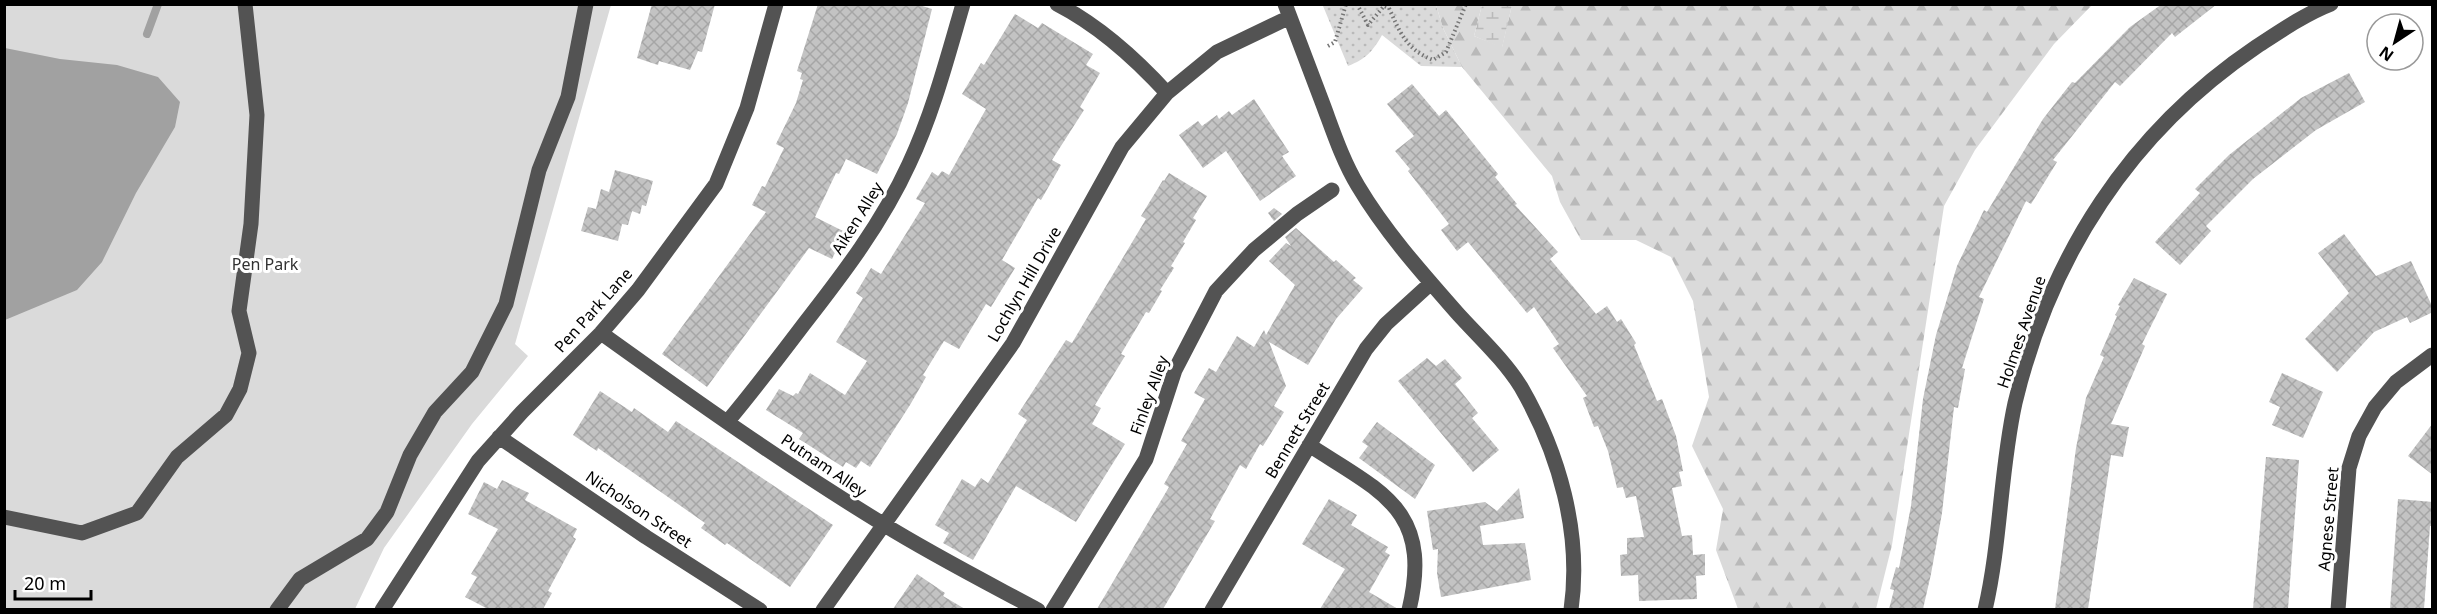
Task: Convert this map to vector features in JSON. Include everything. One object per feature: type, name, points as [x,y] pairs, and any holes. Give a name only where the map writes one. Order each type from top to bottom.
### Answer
[{"type":"street","points":[[4,517],[82,532],[137,513],[177,457],[226,415],[240,389],[249,353],[239,311],[251,224],[257,115],[245,4]]},
{"type":"street","points":[[278,609],[300,579],[367,540],[387,512],[410,455],[435,412],[472,372],[506,304],[539,170],[568,97],[586,4]]},
{"type":"street","name":"Pen Park Lane","points":[[382,609],[478,461],[601,333],[638,290],[717,184],[747,108],[776,4]]},
{"type":"street","name":"Aiken Alley","points":[[728,422],[862,248],[888,206],[928,120],[963,4]]},
{"type":"street","points":[[1057,4],[1107,36],[1140,63],[1167,93]]},
{"type":"street","name":"Holmes Avenue","points":[[1985,609],[2015,404],[2028,354],[2050,294],[2079,236],[2122,172],[2148,140],[2189,98],[2235,61],[2270,38],[2331,4]]},
{"type":"street","name":"Lochlyn Hill Drive","points":[[823,609],[1013,343],[1122,147],[1167,93],[1217,52],[1288,10],[1341,154],[1358,185],[1399,246],[1492,350],[1513,377],[1540,428],[1555,463],[1567,501],[1573,546],[1574,591],[1571,609]]},
{"type":"street","name":"Finley Alley","points":[[1053,609],[1146,459],[1175,369],[1216,291],[1254,250],[1332,190]]},
{"type":"street","name":"Bennett Street","points":[[1212,609],[1366,349],[1386,324],[1431,283]]},
{"type":"street","name":"Putnam Alley","points":[[601,333],[728,422],[884,525],[1038,609]]},
{"type":"street","name":"Agnese Street","points":[[2338,609],[2349,468],[2359,436],[2375,407],[2396,382],[2433,355]]},
{"type":"street","name":"Nicholson Street","points":[[499,437],[646,537],[760,609]]},
{"type":"street","points":[[1309,445],[1378,490],[1390,500],[1403,517],[1412,539],[1415,560],[1415,585],[1409,609]]},
{"type":"path","points":[[1328,46],[1335,42],[1346,4]]},
{"type":"path","points":[[1357,4],[1368,25],[1384,6],[1389,8],[1400,34],[1418,54],[1433,60],[1446,52],[1466,4]]},
{"type":"green space","points":[[1325,4],[1436,5],[1443,28],[1462,67],[1421,66],[1382,35],[1368,54],[1348,66],[1323,6]]},
{"type":"green space","name":"Pen Park","points":[[4,5],[611,5],[515,344],[528,356],[472,424],[384,548],[355,609],[5,609]]},
{"type":"green space","points":[[1436,5],[1482,5],[1474,36],[1502,47],[1512,5],[2092,5],[2054,44],[1975,150],[1944,206],[1892,545],[1876,609],[1738,609],[1716,550],[1723,509],[1692,446],[1709,397],[1693,301],[1671,257],[1636,240],[1581,240],[1560,202],[1552,176],[1462,67],[1443,28]]},
{"type":"green space","points":[[1482,5],[1512,5],[1502,48],[1474,36]]},
{"type":"shaded area","points":[[5,48],[60,59],[117,65],[158,77],[180,102],[175,127],[136,193],[102,262],[77,290],[5,320]]},
{"type":"building","points":[[652,4],[715,4],[702,52],[698,51],[690,70],[659,61],[658,65],[637,58]]},
{"type":"building","points":[[818,4],[916,4],[932,9],[908,103],[897,134],[877,174],[846,159],[839,174],[836,173],[815,217],[845,232],[832,259],[809,248],[707,387],[662,354],[766,212],[752,205],[762,186],[765,187],[784,148],[776,144],[796,103],[803,80],[800,79],[802,73],[797,71]]},
{"type":"building","points":[[2162,4],[2217,4],[2175,37],[2172,33],[2120,86],[2115,82],[2053,160],[2057,162],[2031,204],[2026,201],[1979,297],[1984,299],[1962,368],[1965,369],[1958,408],[1954,407],[1942,513],[1923,609],[1889,609],[1894,590],[1890,589],[1896,567],[1899,568],[1911,506],[1923,399],[1936,335],[1957,266],[1984,210],[1987,212],[2043,119],[2072,82],[2075,83],[2130,27]]},
{"type":"building","points":[[1015,14],[1038,28],[1042,23],[1093,54],[1086,65],[1100,73],[1080,107],[1084,110],[1052,160],[1061,165],[1041,200],[1038,198],[1002,260],[1015,268],[991,307],[986,304],[959,349],[944,341],[923,375],[926,377],[910,405],[870,467],[861,461],[856,468],[846,462],[843,467],[799,439],[803,433],[766,410],[779,389],[793,396],[798,394],[810,373],[845,395],[867,361],[836,342],[863,298],[856,293],[871,268],[881,274],[925,203],[916,199],[932,172],[938,176],[942,171],[949,175],[986,109],[962,94],[981,63],[984,65]]},
{"type":"building","points":[[2349,73],[2365,102],[2316,130],[2253,179],[2206,226],[2211,231],[2180,265],[2155,242],[2200,193],[2195,189],[2229,155],[2301,98]]},
{"type":"building","points":[[1412,84],[1439,116],[1446,110],[1498,174],[1495,177],[1517,204],[1515,205],[1558,252],[1550,259],[1596,314],[1607,306],[1617,322],[1621,319],[1636,343],[1634,345],[1657,401],[1662,399],[1676,436],[1683,471],[1679,472],[1682,486],[1672,488],[1682,536],[1692,535],[1693,555],[1705,554],[1705,575],[1696,576],[1697,599],[1639,601],[1638,575],[1621,576],[1620,555],[1627,554],[1627,538],[1644,537],[1636,496],[1626,498],[1623,487],[1617,488],[1608,451],[1598,426],[1594,427],[1583,398],[1587,396],[1553,348],[1559,344],[1534,307],[1527,313],[1468,242],[1457,251],[1441,230],[1449,224],[1395,151],[1414,136],[1387,104]]},
{"type":"building","points":[[1254,99],[1289,152],[1282,156],[1296,176],[1260,201],[1226,151],[1203,168],[1179,135],[1198,121],[1202,126],[1217,115],[1219,119],[1229,111],[1232,115]]},
{"type":"building","points":[[615,170],[653,181],[646,206],[642,205],[640,214],[632,211],[628,225],[622,224],[618,241],[581,231],[588,207],[596,209],[601,189],[609,192]]},
{"type":"building","points":[[1169,173],[1207,196],[1193,218],[1196,220],[1171,266],[1174,268],[1160,290],[1162,291],[1149,313],[1146,312],[1121,354],[1125,356],[1095,405],[1101,408],[1092,424],[1125,444],[1076,522],[1016,486],[973,560],[943,543],[949,533],[935,525],[962,479],[975,487],[981,478],[988,483],[1027,420],[1018,414],[1066,340],[1072,343],[1146,219],[1141,216]]},
{"type":"building","points":[[1274,208],[1282,214],[1274,221],[1268,213]]},
{"type":"building","points":[[1296,228],[1334,262],[1336,260],[1356,278],[1353,280],[1363,288],[1336,319],[1308,365],[1269,342],[1286,386],[1274,406],[1284,412],[1263,446],[1260,444],[1246,469],[1240,465],[1210,519],[1215,521],[1163,609],[1097,609],[1169,487],[1164,484],[1187,444],[1181,441],[1205,399],[1194,393],[1209,368],[1216,372],[1237,336],[1254,347],[1264,330],[1266,335],[1295,285],[1269,261],[1286,243],[1291,246],[1285,237]]},
{"type":"building","points":[[2344,234],[2376,276],[2411,261],[2433,312],[2410,323],[2407,317],[2374,332],[2337,372],[2305,339],[2349,293],[2318,253]]},
{"type":"building","points":[[2134,278],[2167,294],[2142,344],[2145,346],[2111,424],[2129,427],[2123,457],[2111,455],[2088,609],[2055,609],[2076,448],[2086,398],[2104,357],[2100,355],[2117,316],[2115,315],[2120,306],[2118,305]]},
{"type":"building","points":[[1427,358],[1436,366],[1445,359],[1462,378],[1455,384],[1478,413],[1472,418],[1499,450],[1473,472],[1398,381]]},
{"type":"building","points":[[2282,373],[2323,392],[2303,438],[2272,425],[2280,407],[2269,402]]},
{"type":"building","points":[[600,391],[632,412],[634,408],[668,432],[676,421],[833,525],[790,587],[727,543],[725,545],[701,528],[705,523],[658,490],[598,448],[597,451],[573,435]]},
{"type":"building","points":[[1377,422],[1435,465],[1415,499],[1359,458],[1368,446],[1362,442]]},
{"type":"building","points":[[2433,423],[2433,475],[2408,456]]},
{"type":"building","points":[[2266,457],[2299,460],[2288,609],[2253,609]]},
{"type":"building","points":[[502,480],[529,493],[525,500],[577,529],[573,537],[576,539],[548,591],[552,593],[543,609],[488,609],[465,597],[477,577],[471,574],[498,529],[468,514],[484,482],[497,489]]},
{"type":"building","points":[[1519,488],[1524,518],[1480,526],[1483,545],[1525,543],[1531,580],[1441,597],[1437,573],[1438,549],[1433,550],[1427,511],[1485,502],[1497,511]]},
{"type":"building","points":[[1329,499],[1357,515],[1351,525],[1388,547],[1385,552],[1390,555],[1369,592],[1398,609],[1320,609],[1345,569],[1302,544]]},
{"type":"building","points":[[2398,499],[2433,502],[2433,526],[2430,526],[2424,609],[2390,609]]},
{"type":"building","points":[[917,574],[945,593],[943,596],[965,609],[893,609]]},
{"type":"waterway","points":[[147,34],[158,4]]}]
